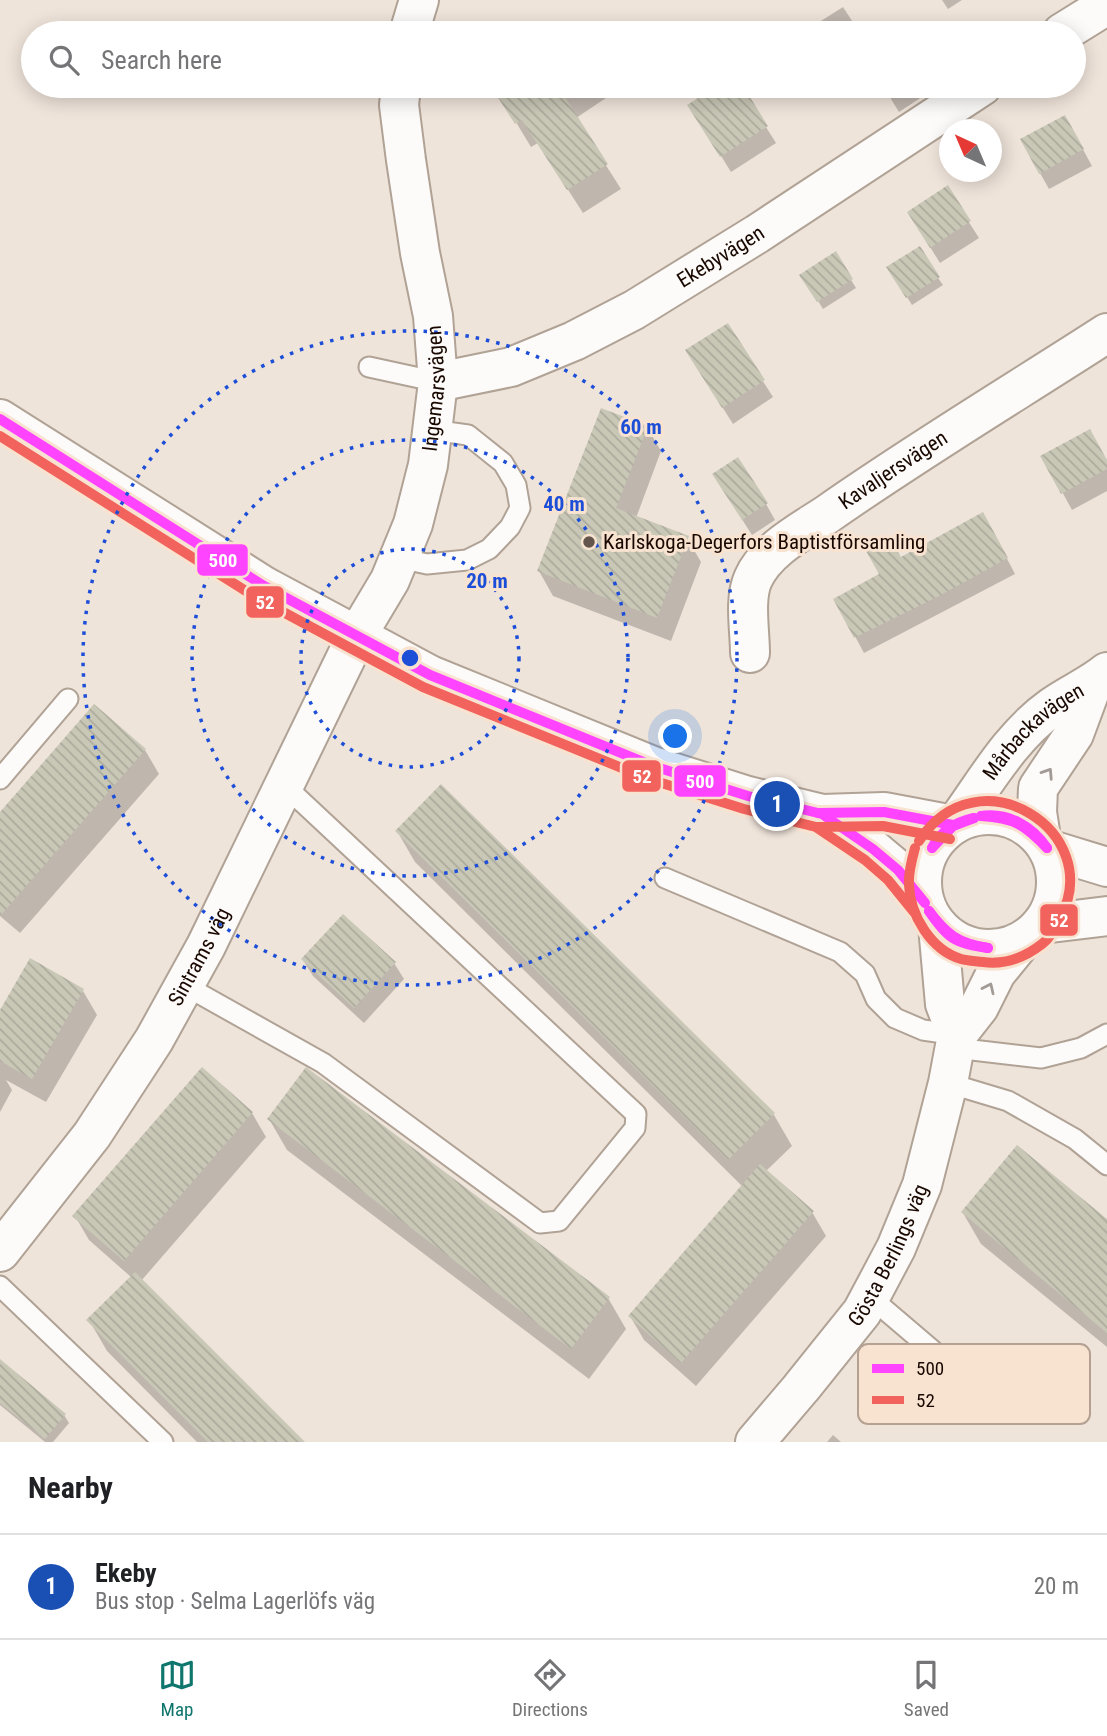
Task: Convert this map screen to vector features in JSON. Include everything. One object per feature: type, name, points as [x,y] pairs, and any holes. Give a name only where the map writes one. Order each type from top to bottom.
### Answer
[{"type":"street","points":[[413,21],[419,0]]},
{"type":"street","points":[[1081,21],[1107,5]]},
{"type":"street","name":"Ingemarsvägen","points":[[356,637],[390,580],[412,524],[428,465],[438,382],[433,316],[405,160],[400,98]]},
{"type":"street","name":"Ekebyvägen","points":[[438,382],[511,367],[573,341],[634,310],[757,234],[964,98]]},
{"type":"street","name":"Kavaljersvägen","points":[[750,653],[752,580],[784,545],[864,489],[1107,333]]},
{"type":"street","points":[[0,419],[264,586],[430,675],[641,762],[748,796],[822,814],[884,812],[954,824]]},
{"type":"street","name":"Sintrams väg","points":[[0,1252],[92,1135],[154,1040],[206,946],[356,637]]},
{"type":"street","name":"Mårbackavägen","points":[[954,824],[997,764],[1051,707],[1100,678]]},
{"type":"street","name":"Mårbackavägen","points":[[1044,844],[1037,812],[1038,788],[1074,734],[1100,678]]},
{"type":"street","points":[[822,814],[898,870],[947,935],[971,947],[997,949],[1032,932],[1107,916]]},
{"type":"street","points":[[954,1055],[931,914],[922,890],[924,864],[936,840],[954,824],[981,815],[994,815],[1020,822],[1044,844],[1107,867]]},
{"type":"street","points":[[1032,932],[1054,900],[1056,887],[1056,874],[1044,844]]},
{"type":"street","name":"Gösta Berlings väg","points":[[755,1442],[862,1312],[896,1248],[922,1185],[954,1055],[996,973],[1032,932]]},
{"type":"lane","points":[[369,367],[438,382]]},
{"type":"lane","points":[[399,558],[427,564],[467,560],[489,550],[510,527],[520,508],[516,485],[503,463],[468,435],[432,430]]},
{"type":"lane","points":[[0,779],[68,699]]},
{"type":"lane","points":[[184,985],[323,1063],[540,1223],[559,1221],[635,1128],[636,1114],[284,785]]},
{"type":"lane","points":[[665,878],[840,952],[865,974],[876,999],[895,1018],[923,1030],[1008,1101],[1075,1139],[1107,1165]]},
{"type":"lane","points":[[954,1055],[1041,1058],[1081,1048],[1107,1034]]},
{"type":"lane","points":[[0,1286],[163,1442]]},
{"type":"lane","points":[[870,1297],[925,1344]]},
{"type":"building","points":[[498,98],[566,98],[608,164],[567,190],[522,120],[515,124]]},
{"type":"building","points":[[698,98],[750,98],[768,126],[720,157],[687,105]]},
{"type":"building","points":[[1065,115],[1084,149],[1039,174],[1020,139]]},
{"type":"building","points":[[948,185],[971,221],[930,248],[907,212]]},
{"type":"building","points":[[920,246],[940,277],[906,298],[886,267]]},
{"type":"building","points":[[836,251],[853,279],[817,302],[799,275]]},
{"type":"building","points":[[728,323],[765,380],[722,408],[685,350]]},
{"type":"building","points":[[601,408],[648,426],[616,508],[689,536],[657,618],[537,571]]},
{"type":"building","points":[[1090,429],[1107,460],[1107,469],[1061,494],[1040,456]]},
{"type":"building","points":[[738,457],[768,503],[742,520],[712,474]]},
{"type":"building","points":[[983,512],[1008,558],[854,638],[833,599],[879,574],[866,551],[890,538],[901,557]]},
{"type":"building","points":[[94,704],[146,749],[0,916],[0,812]]},
{"type":"building","points":[[441,784],[775,1113],[728,1160],[395,831]]},
{"type":"building","points":[[343,914],[396,962],[354,1008],[301,959]]},
{"type":"building","points":[[30,958],[84,989],[32,1079],[0,1061],[0,1010]]},
{"type":"building","points":[[202,1067],[253,1112],[124,1261],[72,1216]]},
{"type":"building","points":[[306,1067],[610,1297],[571,1349],[267,1119]]},
{"type":"building","points":[[1017,1145],[1107,1219],[1107,1333],[961,1212]]},
{"type":"building","points":[[760,1164],[814,1211],[681,1363],[628,1316]]},
{"type":"building","points":[[135,1272],[305,1442],[208,1442],[86,1320]]},
{"type":"building","points":[[0,1359],[66,1414],[45,1439],[0,1403]]},
{"type":"transit line","name":"500","points":[[0,419],[264,586],[430,675],[653,766],[748,796],[822,814],[898,870],[925,903]]},
{"type":"transit line","name":"52","points":[[0,436],[257,598],[423,687],[649,779],[744,809],[816,827],[865,860],[888,880],[914,912]]},
{"type":"transit line","name":"52","points":[[915,848],[909,880],[910,896],[924,930],[940,948],[969,961],[1007,961],[1035,949],[1052,932],[1060,918],[1070,886],[1066,857],[1052,832],[1029,813],[1002,803],[973,803],[944,815],[919,841]]},
{"type":"transit line","name":"500","points":[[818,813],[884,812],[953,825]]},
{"type":"transit line","name":"500","points":[[981,816],[1002,818],[1018,824],[1047,848]]},
{"type":"transit line","name":"500","points":[[981,816],[1001,816],[1018,822],[1034,833],[1047,848]]},
{"type":"transit line","name":"500","points":[[932,848],[950,828],[974,818]]},
{"type":"transit line","name":"500","points":[[932,848],[953,826],[974,818]]},
{"type":"transit line","name":"52","points":[[818,827],[883,826],[950,839]]},
{"type":"transit line","name":"500","points":[[929,911],[954,937],[988,948]]},
{"type":"transit line","name":"500","points":[[929,911],[941,928],[953,938],[988,948]]},
{"type":"place","name":"Karlskoga-Degerfors Baptistförsamling","points":[[589,542]]},
{"type":"place","name":"Ekeby","points":[[777,804]]}]
